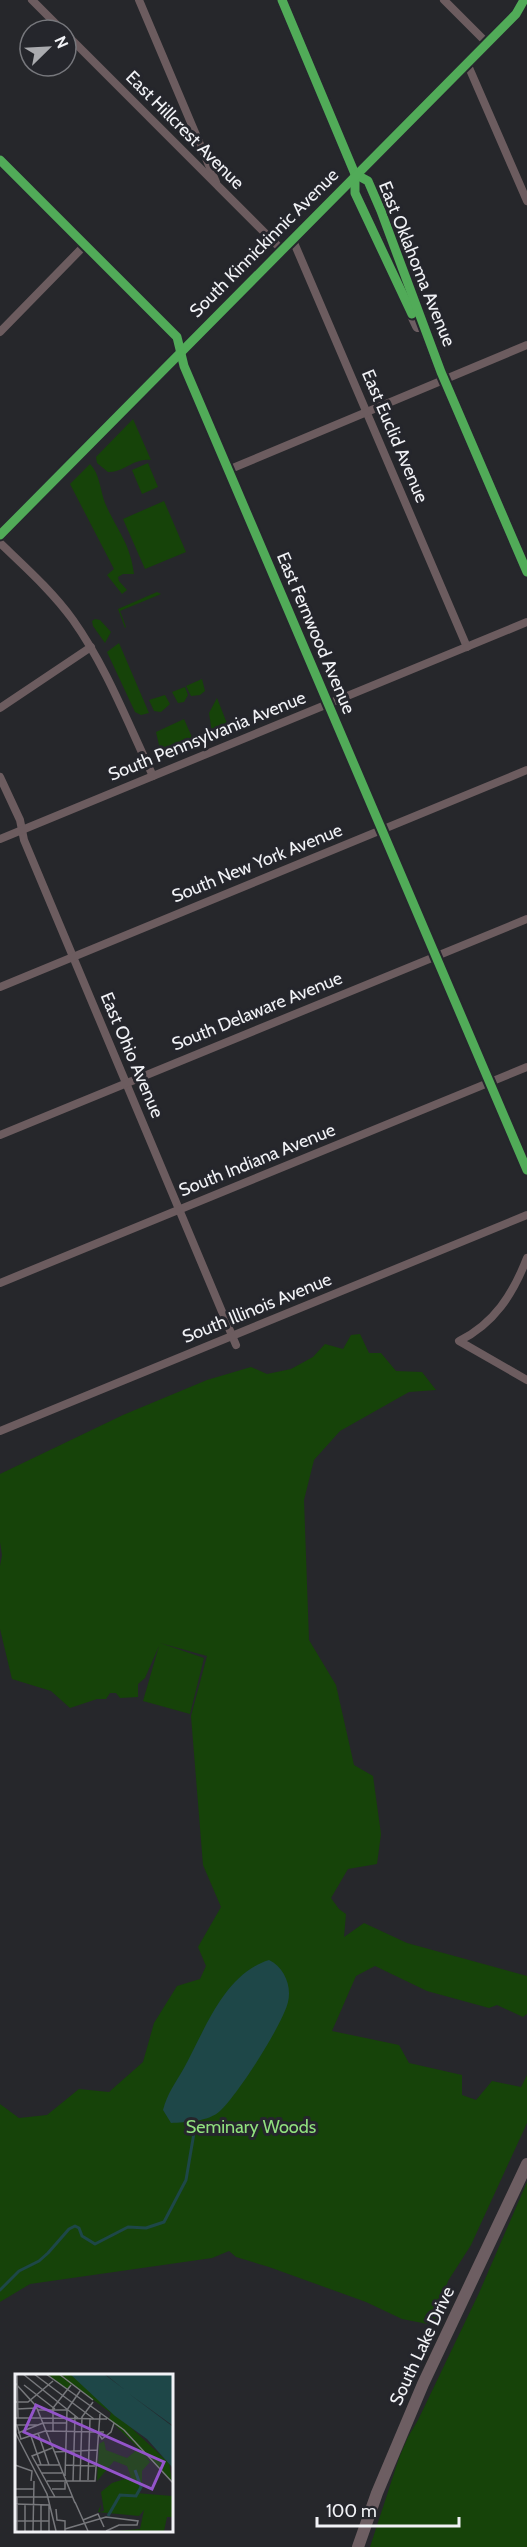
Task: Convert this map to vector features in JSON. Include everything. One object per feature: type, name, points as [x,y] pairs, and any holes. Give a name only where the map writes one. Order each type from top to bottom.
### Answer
[{"type":"main road","name":"East Oklahoma Avenue","points":[[282,0],[356,174],[368,181],[377,201],[409,279],[443,376],[527,572]]},
{"type":"main road","name":"South Kinnickinnic Avenue","points":[[0,535],[516,14],[524,0]]},
{"type":"main road","name":"South Lake Drive","points":[[358,2547],[377,2493],[418,2395],[527,2164]]},
{"type":"street","points":[[32,0],[50,18]]},
{"type":"street","points":[[139,0],[218,186]]},
{"type":"street","points":[[444,0],[487,43]]},
{"type":"street","name":"East Hillcrest Avenue","points":[[78,46],[281,249]]},
{"type":"street","points":[[468,63],[527,201]]},
{"type":"street","name":"East Fernwood Avenue","points":[[0,160],[177,337],[180,352],[228,470],[527,1170]]},
{"type":"street","name":"East Euclid Avenue","points":[[292,238],[467,647]]},
{"type":"street","points":[[0,332],[85,245]]},
{"type":"street","points":[[228,470],[367,412],[443,376],[527,345]]},
{"type":"street","points":[[0,543],[48,590],[91,647],[153,776]]},
{"type":"street","name":"South Pennsylvania Avenue","points":[[0,839],[527,622]]},
{"type":"street","points":[[0,708],[91,647]]},
{"type":"street","name":"South New York Avenue","points":[[0,987],[527,770]]},
{"type":"street","name":"East Ohio Avenue","points":[[0,777],[20,820],[21,830],[73,957],[236,1345]]},
{"type":"street","name":"South Delaware Avenue","points":[[0,1135],[527,919]]},
{"type":"street","name":"South Indiana Avenue","points":[[0,1283],[527,1067]]},
{"type":"street","name":"South Illinois Avenue","points":[[0,1431],[527,1215]]},
{"type":"street","points":[[525,1376],[459,1341],[475,1334],[500,1310],[520,1276],[527,1258]]},
{"type":"green space","points":[[133,419],[151,460],[139,461],[114,472],[108,472],[97,463],[96,457]]},
{"type":"green space","points":[[148,463],[158,487],[142,494],[132,470]]},
{"type":"green space","points":[[90,464],[96,472],[105,503],[126,545],[132,563],[134,574],[123,574],[118,577],[127,590],[122,594],[107,575],[114,569],[70,484]]},
{"type":"green space","points":[[164,501],[186,552],[145,569],[123,519]]},
{"type":"green space","points":[[157,592],[161,594],[120,611],[125,628],[118,609]]},
{"type":"green space","points":[[100,620],[111,632],[105,643],[93,626],[92,621]]},
{"type":"green space","points":[[119,643],[149,713],[141,715],[135,712],[107,652]]},
{"type":"green space","points":[[202,679],[205,691],[200,695],[191,696],[186,686]]},
{"type":"green space","points":[[185,687],[188,695],[184,702],[178,703],[172,692]]},
{"type":"green space","points":[[165,695],[170,704],[161,712],[154,711],[149,700]]},
{"type":"green space","points":[[217,698],[228,726],[212,733],[209,713]]},
{"type":"green space","points":[[184,719],[195,744],[162,758],[156,732]]},
{"type":"green space","name":"Seminary Woods","points":[[360,1334],[369,1353],[381,1353],[396,1371],[422,1372],[436,1390],[409,1392],[340,1431],[314,1460],[304,1500],[309,1640],[336,1685],[354,1765],[373,1776],[381,1834],[377,1864],[348,1869],[331,1898],[346,1914],[344,1937],[364,1923],[407,1943],[527,1976],[527,2014],[523,2017],[497,2005],[489,2008],[427,1991],[375,1966],[356,1976],[332,2031],[399,2045],[409,2063],[462,2075],[462,2095],[476,2100],[492,2081],[521,2087],[527,2075],[527,2123],[471,2245],[448,2281],[433,2325],[402,2319],[366,2302],[236,2257],[229,2251],[212,2258],[30,2284],[0,2302],[0,2104],[19,2118],[47,2115],[79,2089],[109,2092],[143,2062],[154,2023],[177,1986],[200,1979],[206,1966],[198,1947],[221,1907],[203,1865],[191,1716],[207,1656],[160,1643],[204,1658],[190,1714],[143,1701],[159,1646],[145,1678],[138,1684],[138,1697],[120,1698],[116,1693],[110,1693],[106,1699],[97,1699],[70,1708],[51,1691],[12,1679],[0,1629],[2,1555],[0,1474],[123,1415],[207,1380],[251,1367],[267,1374],[291,1369],[313,1357],[325,1344],[343,1349],[351,1335]]},
{"type":"green space","points":[[527,2182],[527,2547],[370,2547],[408,2437],[479,2293]]},
{"type":"water","points":[[269,1960],[283,1972],[288,1984],[289,1996],[278,2026],[269,2042],[237,2091],[220,2111],[203,2119],[171,2123],[163,2110],[172,2088],[208,2021],[228,1990],[240,1977],[253,1967]]},
{"type":"waterway","points":[[0,2290],[19,2271],[39,2261],[69,2229],[75,2226],[79,2228],[82,2236],[95,2244],[128,2227],[146,2228],[164,2222],[186,2180],[196,2121]]},
{"type":"cycle path","points":[[282,0],[355,174],[355,193],[412,314]]},
{"type":"cycle path","points":[[0,535],[516,14],[524,0]]},
{"type":"cycle path","points":[[0,160],[177,337],[184,366],[527,1170]]},
{"type":"cycle path","points":[[355,174],[368,181],[381,211],[441,372],[527,572]]}]
